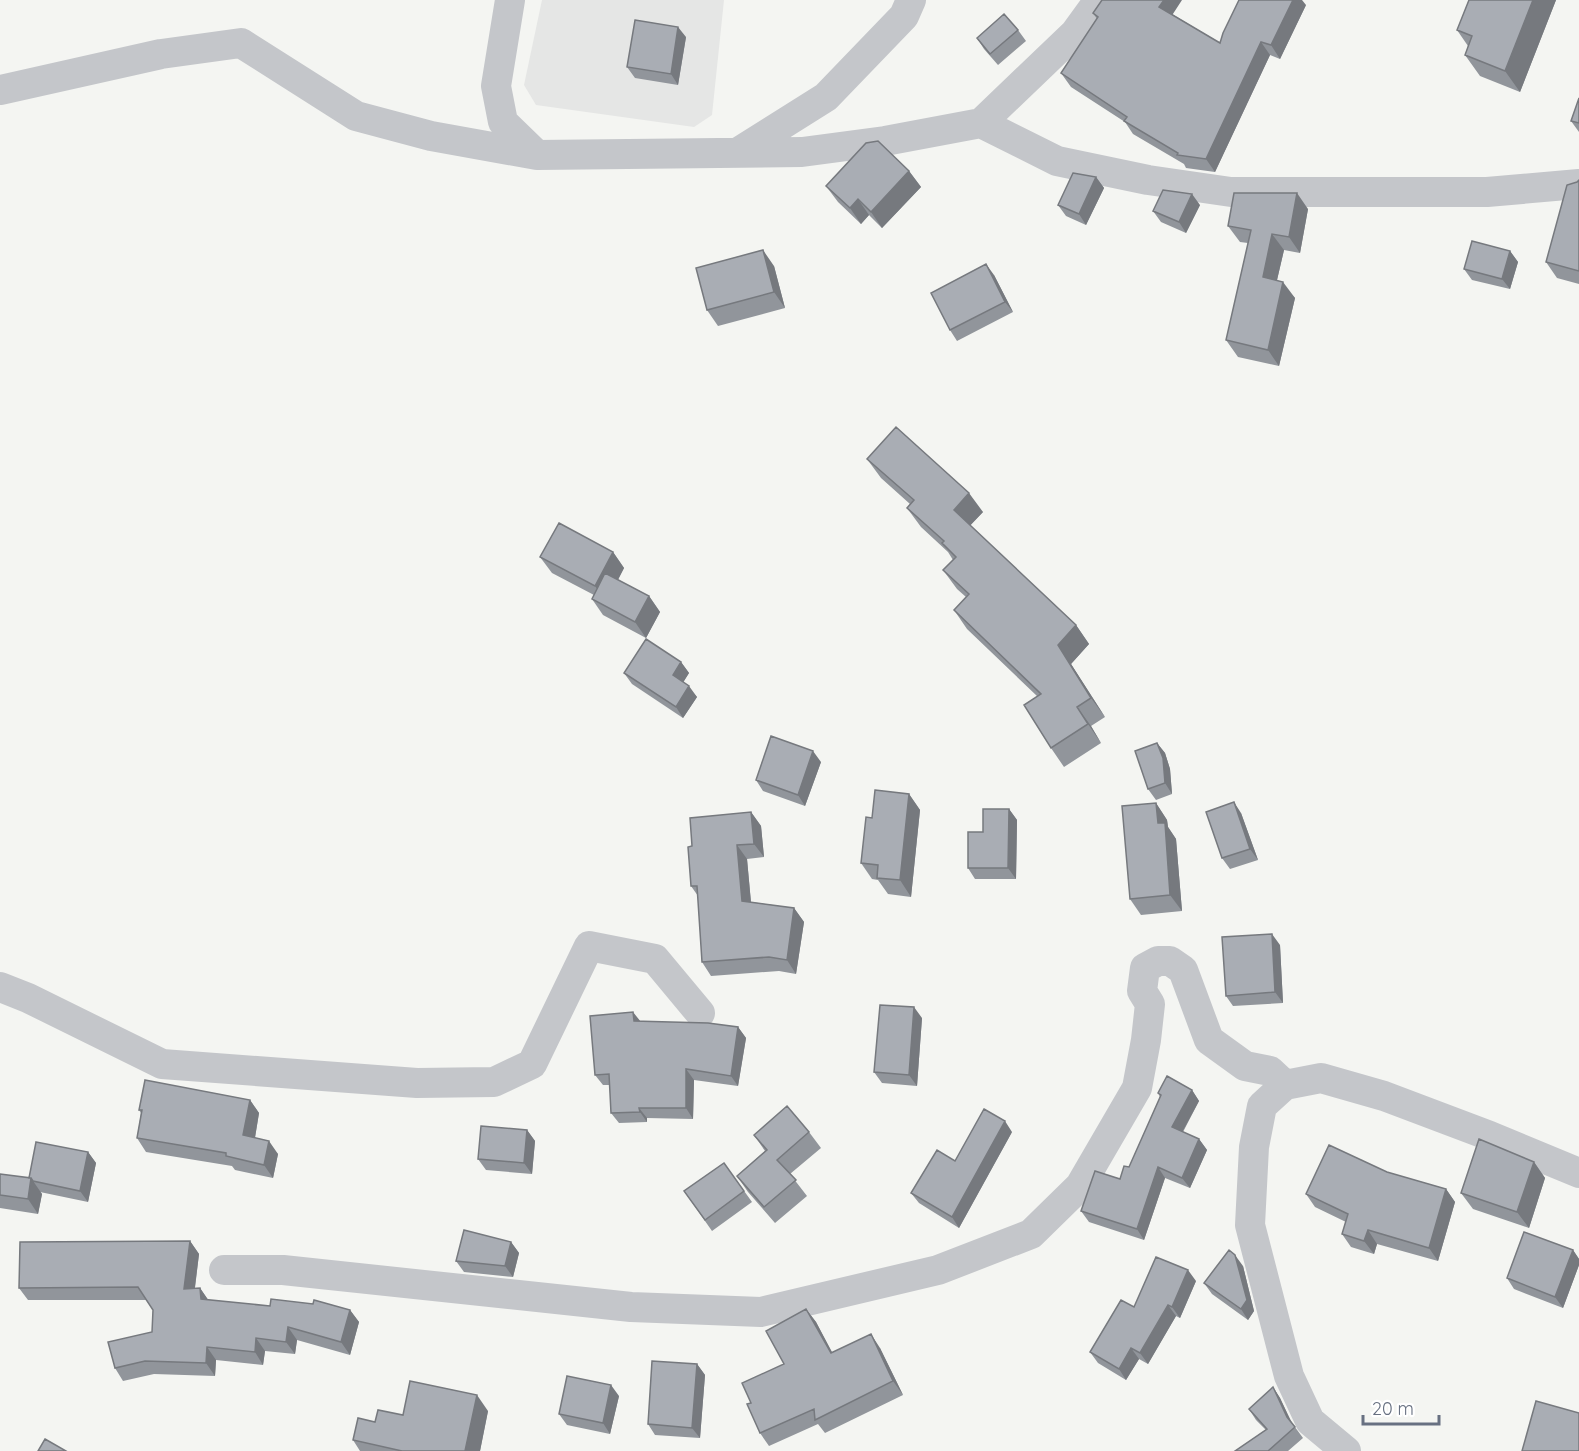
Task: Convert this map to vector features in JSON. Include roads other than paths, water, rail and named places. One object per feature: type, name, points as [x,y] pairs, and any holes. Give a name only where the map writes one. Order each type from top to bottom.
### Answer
[{"type":"street","points":[[510,0],[496,86],[503,122],[537,155]]},
{"type":"street","points":[[737,153],[826,97],[904,16],[911,0]]},
{"type":"street","points":[[0,90],[161,54],[241,43],[357,116],[431,136],[537,155],[802,152],[885,141],[981,123],[1075,33],[1099,0]]},
{"type":"street","points":[[981,123],[1057,161],[1148,180],[1232,192],[1487,192],[1579,184]]},
{"type":"street","points":[[0,987],[28,998],[162,1064],[417,1083],[494,1082],[532,1064],[589,946],[655,959],[700,1012]]},
{"type":"street","points":[[224,1270],[283,1270],[631,1307],[761,1312],[938,1270],[1031,1234],[1080,1186],[1137,1088],[1150,1004],[1142,991],[1145,968],[1158,961],[1170,961],[1183,970],[1209,1040],[1245,1066],[1269,1071],[1285,1085]]},
{"type":"street","points":[[1346,1451],[1310,1421],[1289,1376],[1250,1225],[1254,1147],[1262,1106],[1285,1085],[1321,1078],[1384,1096],[1579,1173]]}]
